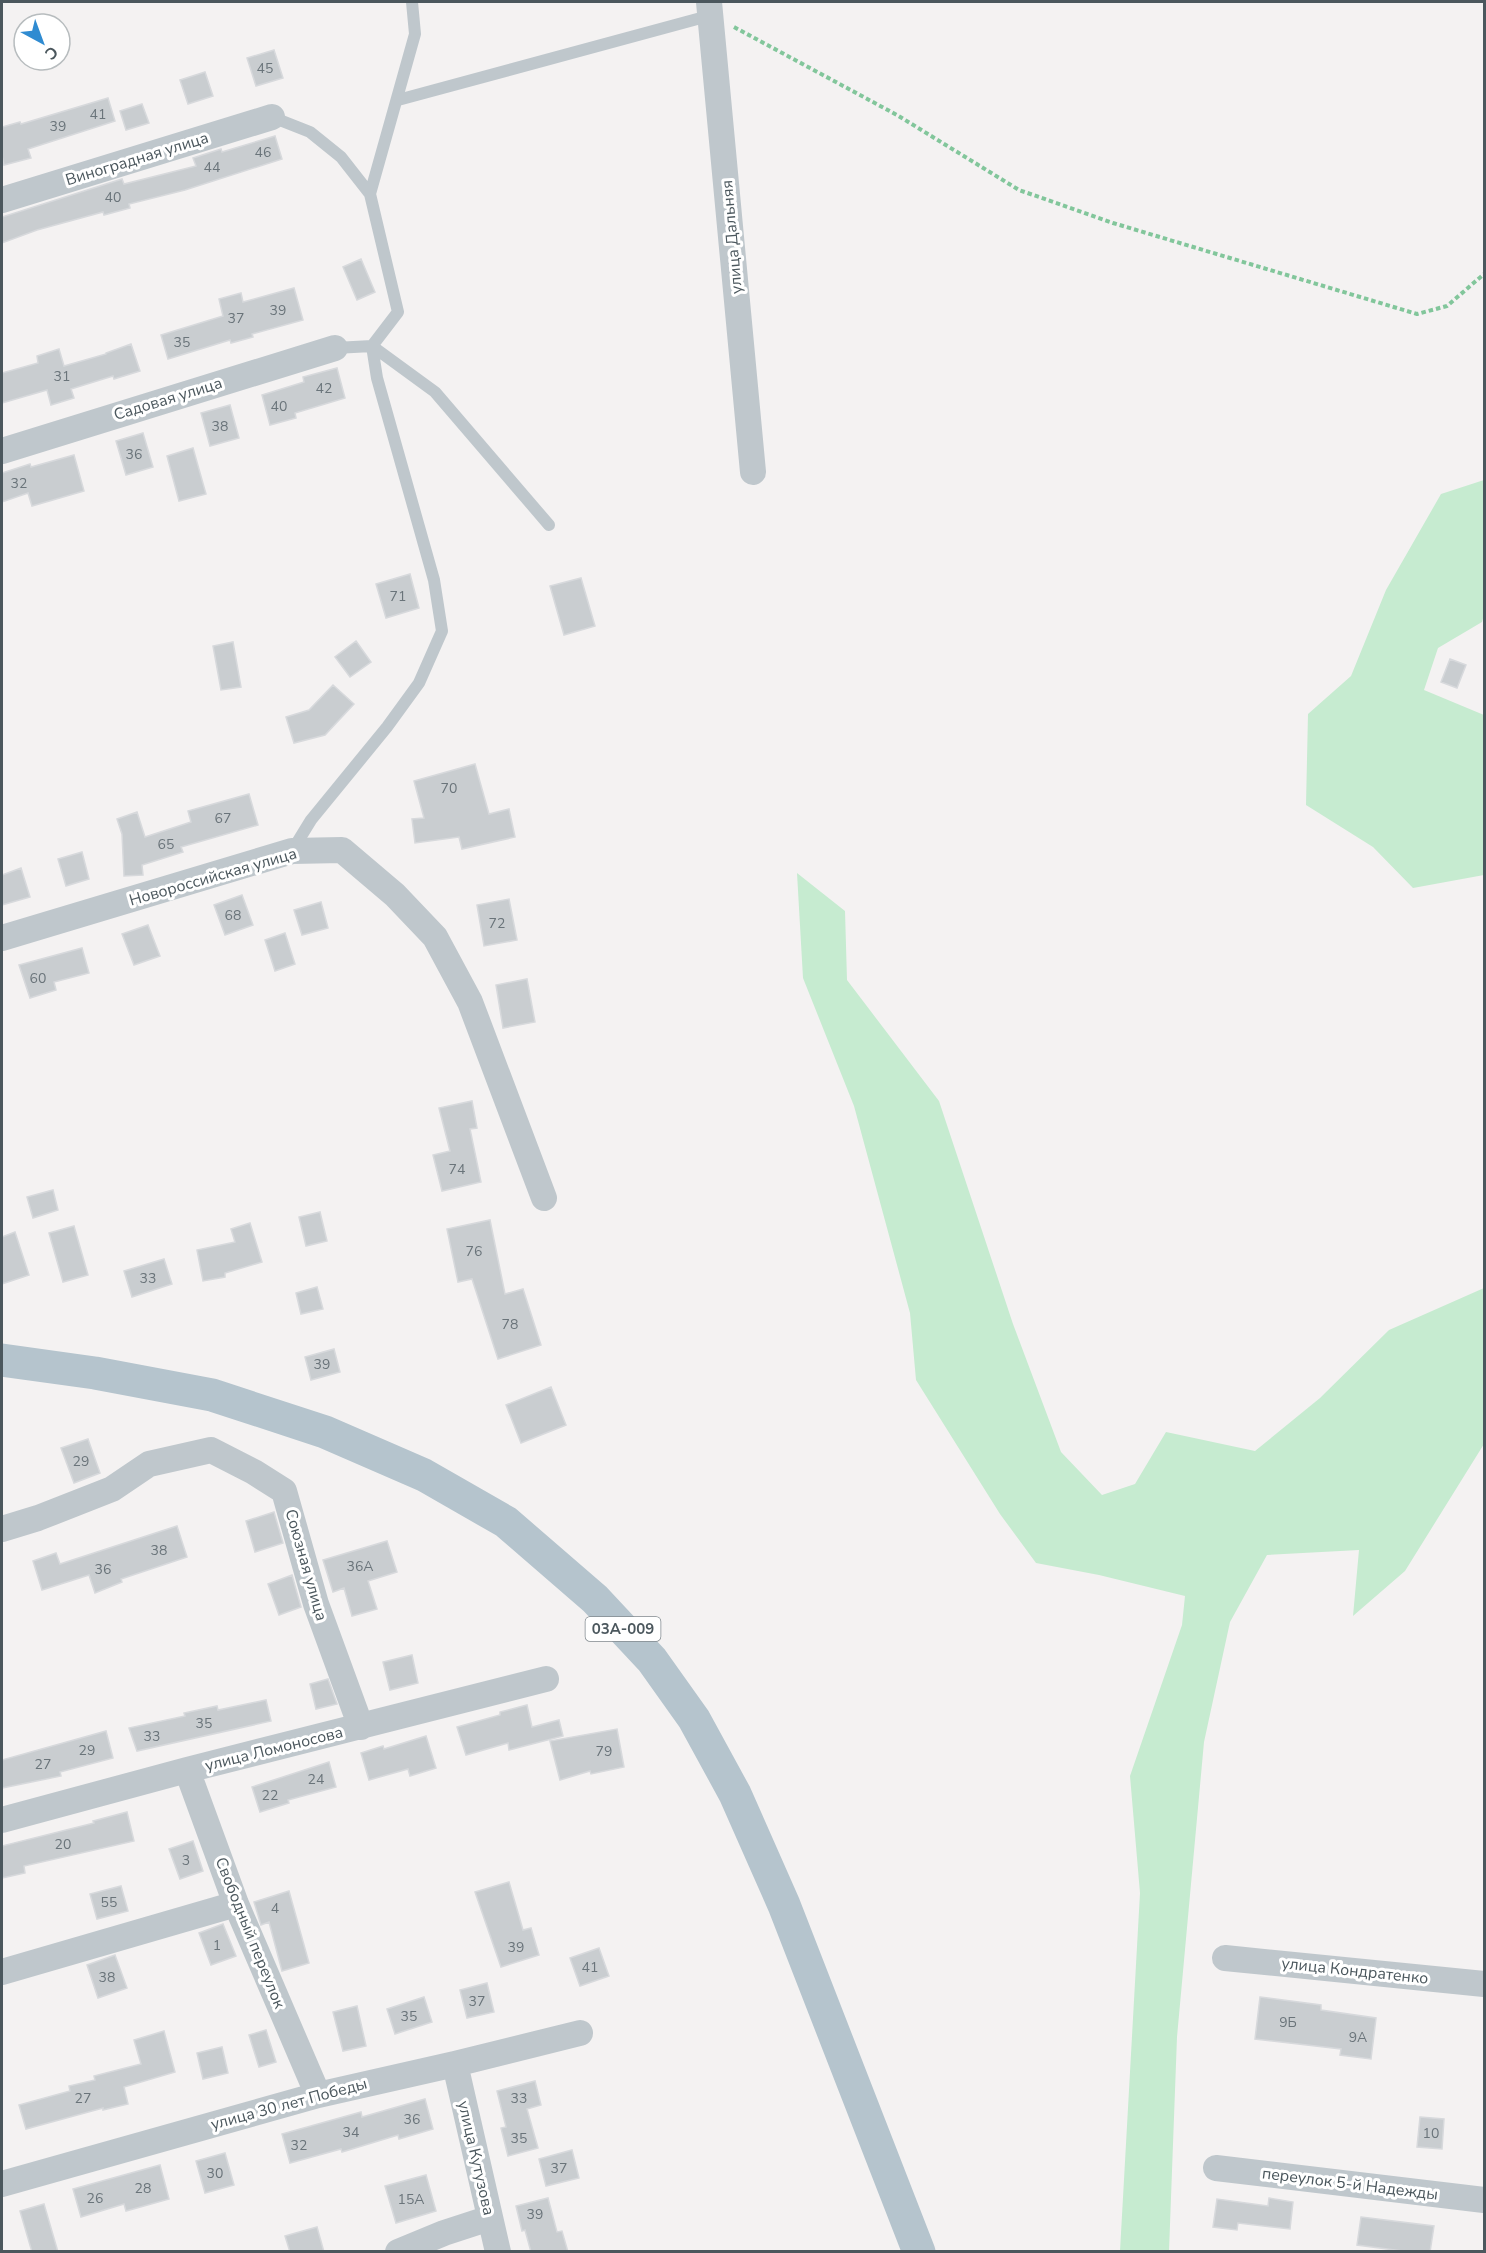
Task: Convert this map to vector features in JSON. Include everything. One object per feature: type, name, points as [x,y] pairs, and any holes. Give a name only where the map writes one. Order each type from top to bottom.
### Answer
[{"type":"main road","name":"03А-009","points":[[2,1360],[95,1373],[212,1395],[325,1432],[424,1475],[506,1522],[595,1599],[652,1660],[694,1719],[735,1794],[784,1905],[919,2252]]},
{"type":"street","name":"улица Дальняя","points":[[711,8],[753,472]]},
{"type":"street","name":"Виноградная улица","points":[[2,200],[272,117]]},
{"type":"street","name":"Садовая улица","points":[[2,450],[335,348]]},
{"type":"street","name":"Новороссийская улица","points":[[2,938],[292,851],[342,850],[395,895],[435,937],[470,1002],[544,1198]]},
{"type":"street","name":"Союзная улица","points":[[2,1529],[112,1490],[149,1464],[211,1450],[254,1472],[284,1491],[316,1604],[361,1728]]},
{"type":"street","name":"улица Ломоносова","points":[[2,1820],[187,1770],[361,1728],[546,1679]]},
{"type":"street","name":"Свободный переулок","points":[[187,1770],[236,1904],[318,2095]]},
{"type":"street","points":[[2,1972],[236,1904]]},
{"type":"street","name":"улица Кондратенко","points":[[1226,1958],[1485,1984]]},
{"type":"street","name":"улица 30 лет Победы","points":[[2,2184],[318,2095],[580,2034]]},
{"type":"street","name":"улица Кутузова","points":[[455,2064],[498,2252]]},
{"type":"street","name":"переулок 5-й Надежды","points":[[1216,2168],[1485,2200]]},
{"type":"street","points":[[399,2252],[444,2232],[490,2218]]},
{"type":"lane","points":[[370,194],[415,34],[412,2]]},
{"type":"lane","points":[[398,100],[711,8]]},
{"type":"lane","points":[[272,117],[310,132],[341,157],[370,194],[398,312],[372,346],[377,378],[434,580],[442,631],[419,683],[387,727],[311,820],[292,851]]},
{"type":"lane","points":[[335,348],[372,346],[435,392],[549,525]]},
{"type":"path","points":[[711,8],[897,115],[1019,190],[1113,223],[1417,314],[1447,306],[1485,274]]},
{"type":"green space","points":[[1484,480],[1484,615],[1482,622],[1438,648],[1424,690],[1484,715],[1484,875],[1413,888],[1373,847],[1306,805],[1308,714],[1351,676],[1386,590],[1441,494]]},
{"type":"green space","points":[[797,873],[845,911],[847,980],[939,1101],[1013,1324],[1061,1452],[1102,1495],[1135,1484],[1166,1432],[1255,1451],[1320,1398],[1389,1330],[1484,1288],[1484,1444],[1405,1571],[1353,1616],[1359,1550],[1267,1555],[1230,1622],[1204,1742],[1177,2037],[1169,2251],[1120,2251],[1140,1893],[1130,1776],[1182,1625],[1185,1596],[1099,1575],[1036,1563],[1000,1514],[916,1380],[910,1313],[854,1106],[803,978]]},
{"type":"building","points":[[274,50],[283,78],[256,86],[247,58]]},
{"type":"building","points":[[205,72],[213,96],[188,104],[180,80]]},
{"type":"building","points":[[108,98],[115,121],[28,149],[31,158],[4,165],[2,127],[20,122],[21,124]]},
{"type":"building","points":[[142,104],[149,123],[126,130],[120,111]]},
{"type":"building","points":[[275,136],[282,159],[185,190],[129,204],[130,208],[104,215],[103,212],[37,230],[2,243],[2,217],[122,179],[124,184],[196,166],[193,158]]},
{"type":"building","points":[[361,259],[375,292],[357,300],[343,267]]},
{"type":"building","points":[[294,288],[303,320],[252,334],[253,337],[231,343],[230,340],[168,359],[161,335],[223,316],[219,299],[241,293],[243,302]]},
{"type":"building","points":[[131,344],[140,371],[114,379],[113,376],[71,389],[74,398],[51,405],[47,390],[2,403],[2,373],[38,363],[37,356],[59,349],[64,366]]},
{"type":"building","points":[[337,368],[345,398],[295,413],[296,418],[270,425],[262,395],[304,382],[303,377]]},
{"type":"building","points":[[230,405],[239,438],[210,446],[201,413]]},
{"type":"building","points":[[143,433],[153,467],[126,475],[116,441]]},
{"type":"building","points":[[193,448],[206,494],[179,501],[167,456]]},
{"type":"building","points":[[74,455],[84,491],[32,506],[28,493],[2,502],[2,473],[30,464],[31,467]]},
{"type":"building","points":[[410,574],[419,608],[386,618],[376,584]]},
{"type":"building","points":[[581,578],[595,626],[564,635],[550,586]]},
{"type":"building","points":[[356,641],[371,662],[350,677],[335,657]]},
{"type":"building","points":[[233,642],[241,687],[221,690],[213,646]]},
{"type":"building","points":[[1450,659],[1466,665],[1457,688],[1441,682]]},
{"type":"building","points":[[333,685],[354,704],[325,735],[294,743],[286,717],[309,710]]},
{"type":"building","points":[[475,764],[489,814],[509,809],[515,837],[462,849],[459,837],[415,843],[412,819],[424,818],[414,781]]},
{"type":"building","points":[[249,794],[258,825],[181,847],[183,852],[142,865],[143,875],[124,876],[122,834],[117,819],[137,812],[145,837],[191,822],[188,811]]},
{"type":"building","points":[[82,852],[89,879],[66,886],[58,859]]},
{"type":"building","points":[[21,868],[30,897],[2,905],[2,875]]},
{"type":"building","points":[[242,895],[253,925],[225,935],[214,905]]},
{"type":"building","points":[[509,899],[517,940],[484,946],[477,905]]},
{"type":"building","points":[[321,902],[328,928],[302,935],[294,910]]},
{"type":"building","points":[[148,925],[160,956],[134,965],[122,934]]},
{"type":"building","points":[[285,933],[295,964],[275,971],[265,940]]},
{"type":"building","points":[[82,948],[89,973],[54,982],[56,990],[30,998],[19,965]]},
{"type":"building","points":[[527,979],[535,1022],[503,1028],[496,985]]},
{"type":"building","points":[[472,1101],[477,1128],[470,1129],[481,1182],[442,1191],[433,1155],[450,1151],[439,1108]]},
{"type":"building","points":[[53,1190],[58,1210],[33,1218],[27,1197]]},
{"type":"building","points":[[320,1212],[327,1241],[306,1246],[299,1217]]},
{"type":"building","points":[[490,1220],[505,1294],[523,1289],[541,1345],[498,1359],[472,1279],[458,1282],[447,1229]]},
{"type":"building","points":[[250,1223],[262,1262],[225,1273],[225,1277],[203,1281],[197,1250],[235,1242],[231,1229]]},
{"type":"building","points":[[74,1226],[88,1275],[63,1282],[49,1233]]},
{"type":"building","points":[[15,1232],[29,1275],[2,1284],[2,1237]]},
{"type":"building","points":[[164,1259],[172,1284],[132,1297],[124,1271]]},
{"type":"building","points":[[317,1287],[323,1309],[301,1314],[296,1293]]},
{"type":"building","points":[[334,1349],[340,1372],[311,1380],[305,1357]]},
{"type":"building","points":[[551,1387],[566,1425],[521,1443],[506,1405]]},
{"type":"building","points":[[88,1439],[100,1473],[74,1483],[61,1448]]},
{"type":"building","points":[[274,1512],[283,1543],[255,1552],[246,1521]]},
{"type":"building","points":[[177,1526],[187,1557],[121,1579],[122,1582],[95,1593],[89,1575],[42,1590],[33,1561],[56,1553],[60,1564]]},
{"type":"building","points":[[387,1541],[397,1572],[368,1581],[377,1609],[352,1616],[344,1588],[333,1592],[323,1560]]},
{"type":"building","points":[[292,1575],[301,1607],[279,1615],[268,1584]]},
{"type":"building","points":[[412,1655],[418,1683],[390,1690],[383,1662]]},
{"type":"building","points":[[328,1679],[337,1704],[316,1709],[310,1684]]},
{"type":"building","points":[[266,1700],[271,1721],[137,1751],[129,1728],[185,1716],[184,1713],[217,1706],[218,1710]]},
{"type":"building","points":[[527,1705],[532,1727],[559,1720],[563,1736],[509,1750],[508,1743],[466,1755],[457,1727]]},
{"type":"building","points":[[617,1729],[624,1767],[591,1774],[590,1771],[560,1780],[550,1741]]},
{"type":"building","points":[[106,1731],[113,1758],[60,1772],[61,1776],[2,1788],[2,1760]]},
{"type":"building","points":[[426,1736],[436,1768],[410,1776],[408,1769],[369,1780],[361,1753],[383,1746],[384,1749]]},
{"type":"building","points":[[329,1762],[336,1787],[288,1800],[289,1803],[260,1812],[252,1787]]},
{"type":"building","points":[[127,1812],[134,1841],[24,1866],[25,1873],[2,1878],[2,1846],[94,1823],[93,1821]]},
{"type":"building","points":[[193,1841],[203,1871],[180,1879],[169,1849]]},
{"type":"building","points":[[509,1882],[523,1930],[531,1928],[539,1955],[501,1967],[475,1892]]},
{"type":"building","points":[[121,1886],[128,1911],[97,1919],[90,1894]]},
{"type":"building","points":[[289,1891],[309,1963],[282,1971],[269,1922],[261,1925],[254,1902]]},
{"type":"building","points":[[223,1924],[236,1956],[211,1965],[199,1933]]},
{"type":"building","points":[[599,1948],[609,1976],[580,1986],[570,1958]]},
{"type":"building","points":[[115,1955],[127,1988],[98,1998],[87,1965]]},
{"type":"building","points":[[487,1983],[494,2012],[467,2018],[460,1990]]},
{"type":"building","points":[[424,1997],[432,2022],[395,2034],[387,2009]]},
{"type":"building","points":[[1260,1997],[1321,2005],[1321,2010],[1376,2018],[1371,2059],[1340,2055],[1341,2049],[1255,2039]]},
{"type":"building","points":[[357,2006],[366,2046],[343,2051],[333,2012]]},
{"type":"building","points":[[266,2030],[276,2062],[259,2067],[249,2035]]},
{"type":"building","points":[[164,2031],[175,2072],[124,2087],[128,2104],[103,2110],[103,2108],[26,2129],[19,2105],[70,2091],[69,2086],[95,2080],[94,2076],[141,2064],[134,2040]]},
{"type":"building","points":[[222,2047],[228,2073],[203,2079],[197,2053]]},
{"type":"building","points":[[535,2081],[541,2105],[527,2109],[538,2148],[508,2156],[501,2128],[506,2127],[497,2091]]},
{"type":"building","points":[[425,2099],[433,2129],[399,2139],[398,2135],[342,2152],[341,2149],[290,2163],[282,2134],[361,2112],[362,2117]]},
{"type":"building","points":[[1420,2117],[1444,2119],[1442,2149],[1417,2147]]},
{"type":"building","points":[[572,2150],[579,2178],[546,2186],[539,2159]]},
{"type":"building","points":[[225,2153],[234,2185],[205,2193],[196,2161]]},
{"type":"building","points":[[160,2165],[169,2199],[126,2211],[124,2204],[81,2217],[73,2189]]},
{"type":"building","points":[[426,2175],[436,2211],[396,2223],[385,2186]]},
{"type":"building","points":[[548,2198],[557,2232],[562,2231],[568,2252],[531,2252],[525,2230],[522,2231],[516,2206]]},
{"type":"building","points":[[1269,2198],[1293,2202],[1290,2229],[1238,2223],[1237,2230],[1213,2227],[1217,2199],[1268,2206]]},
{"type":"building","points":[[44,2204],[58,2252],[32,2252],[20,2211]]},
{"type":"building","points":[[1361,2217],[1434,2226],[1430,2252],[1410,2252],[1357,2245]]},
{"type":"building","points":[[317,2227],[324,2252],[290,2252],[285,2236]]}]
